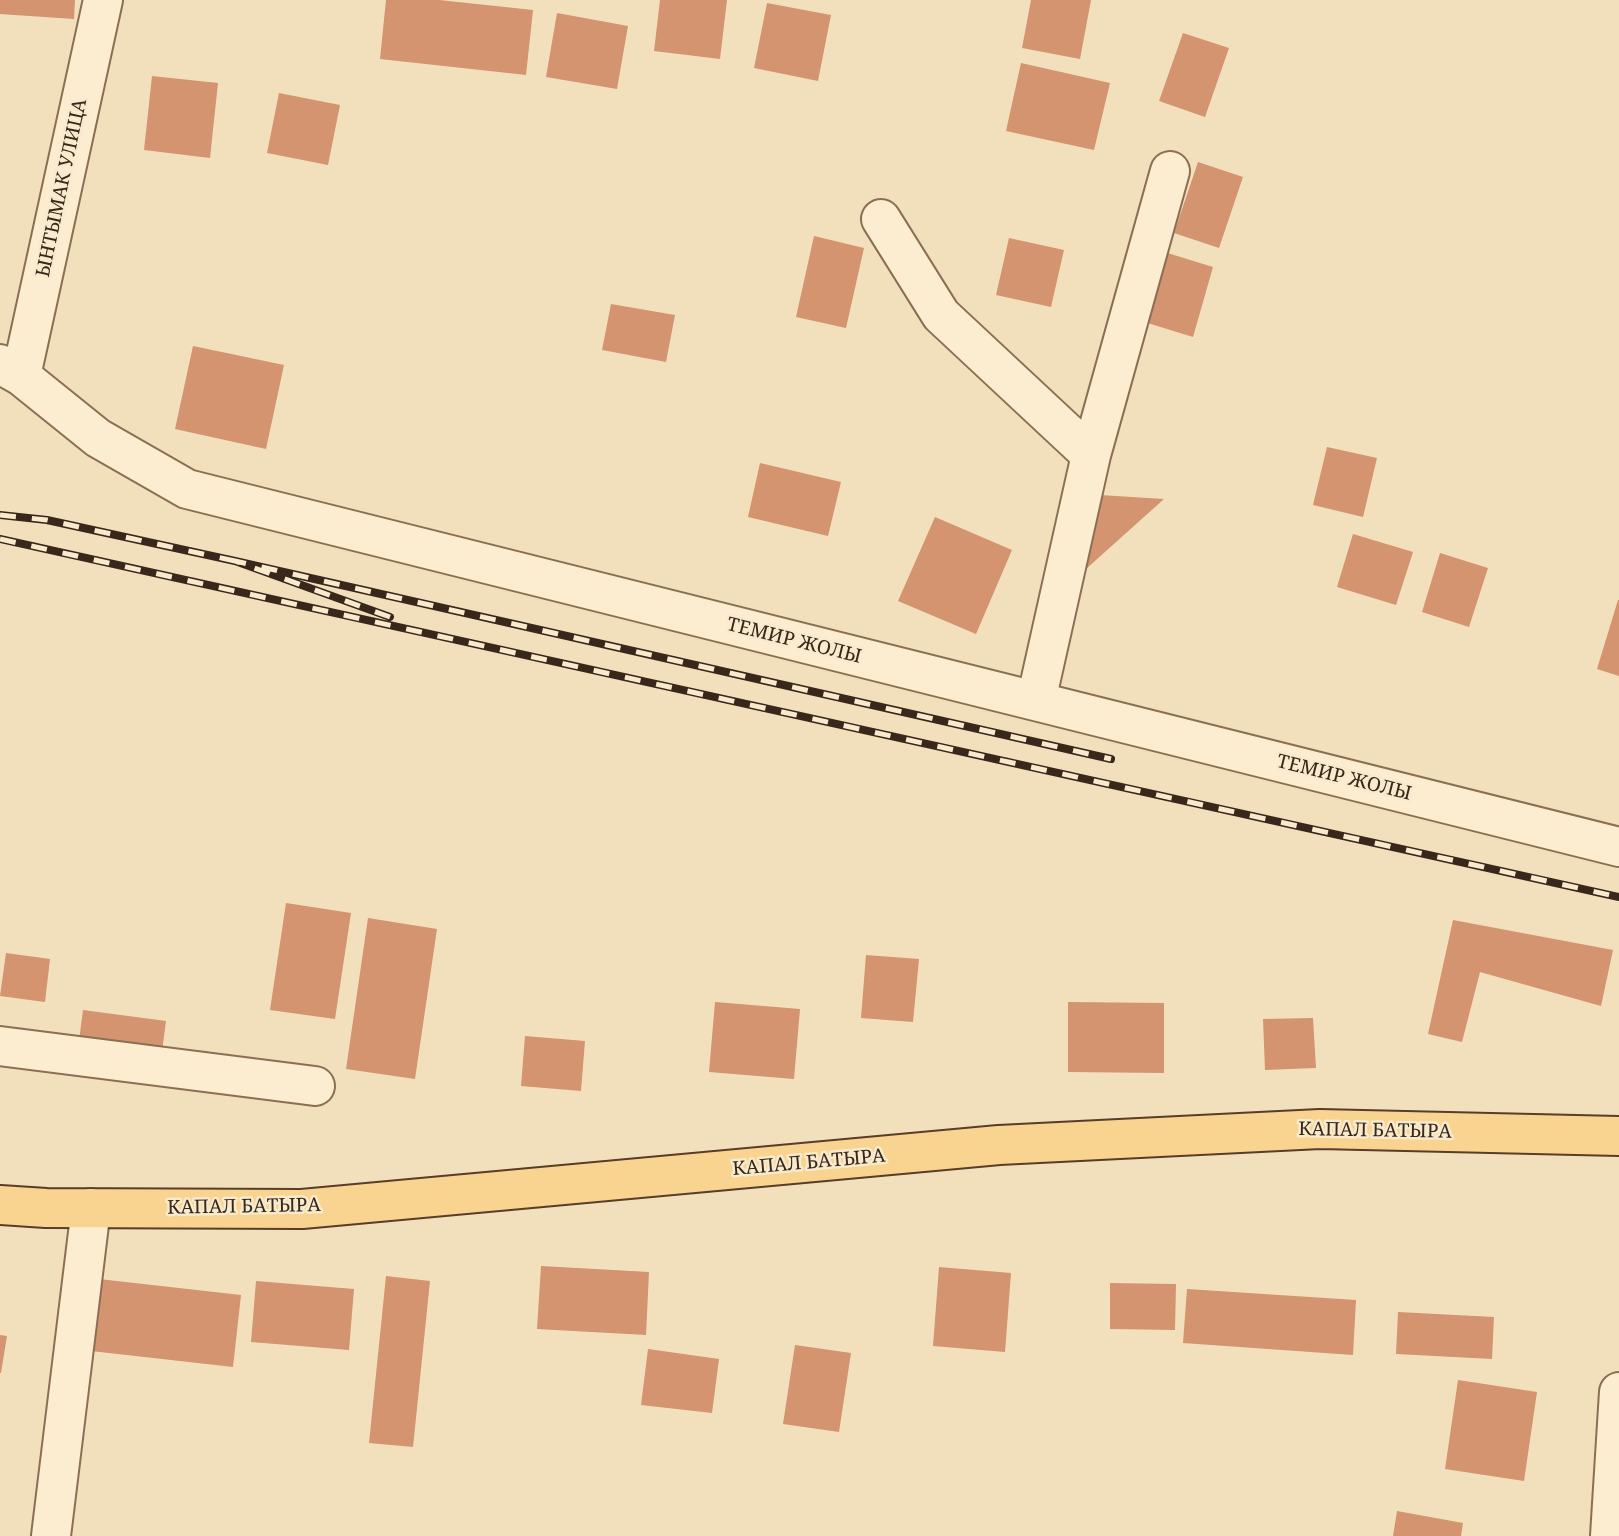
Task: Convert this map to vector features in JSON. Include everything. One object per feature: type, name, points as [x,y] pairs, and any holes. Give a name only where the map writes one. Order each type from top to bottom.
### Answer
[{"type":"main road","name":"КАПАЛ БАТЫРА","points":[[0,1205],[46,1208],[302,1209],[999,1145],[1320,1129],[1619,1136]]},
{"type":"street","name":"ЫНТЫМАК УЛИЦА","points":[[11,370],[103,0]]},
{"type":"street","points":[[1036,701],[1091,455],[1170,171]]},
{"type":"street","points":[[881,219],[941,315],[1091,455]]},
{"type":"street","name":"ТЕМИР ЖОЛЫ","points":[[11,370],[98,438],[187,489],[1619,847]]},
{"type":"street","points":[[0,1046],[315,1086]]},
{"type":"street","points":[[51,1536],[92,1208]]},
{"type":"street","points":[[1610,1536],[1619,1392]]},
{"type":"building","points":[[0,0],[75,0],[74,19],[0,14]]},
{"type":"building","points":[[386,0],[439,0],[533,10],[526,75],[380,59]]},
{"type":"building","points":[[660,0],[727,0],[720,59],[654,51]]},
{"type":"building","points":[[1031,0],[1091,0],[1080,59],[1022,48]]},
{"type":"building","points":[[767,3],[831,15],[818,81],[754,68]]},
{"type":"building","points":[[557,13],[628,26],[617,89],[546,77]]},
{"type":"building","points":[[1183,33],[1229,48],[1205,117],[1159,101]]},
{"type":"building","points":[[1021,63],[1110,83],[1094,150],[1006,131]]},
{"type":"building","points":[[152,76],[218,83],[210,158],[144,150]]},
{"type":"building","points":[[279,93],[340,105],[328,165],[267,153]]},
{"type":"building","points":[[1198,162],[1243,177],[1219,248],[1174,233]]},
{"type":"building","points":[[814,236],[864,248],[846,328],[796,317]]},
{"type":"building","points":[[1009,238],[1064,250],[1051,307],[996,295]]},
{"type":"building","points":[[1161,251],[1213,267],[1193,337],[1141,321]]},
{"type":"building","points":[[611,304],[675,315],[666,362],[602,350]]},
{"type":"building","points":[[193,346],[284,365],[266,449],[175,429]]},
{"type":"building","points":[[1327,447],[1377,458],[1363,517],[1313,505]]},
{"type":"building","points":[[760,463],[841,482],[828,536],[748,517]]},
{"type":"building","points":[[1100,495],[1164,499],[1086,569]]},
{"type":"building","points":[[935,517],[1012,550],[976,634],[898,601]]},
{"type":"building","points":[[1353,534],[1413,552],[1396,605],[1337,587]]},
{"type":"building","points":[[1440,553],[1488,568],[1469,627],[1422,612]]},
{"type":"building","points":[[1619,600],[1619,676],[1597,669]]},
{"type":"building","points":[[286,903],[351,913],[335,1019],[270,1010]]},
{"type":"building","points":[[368,918],[437,929],[415,1079],[346,1069]]},
{"type":"building","points":[[1453,920],[1613,950],[1601,1006],[1480,972],[1462,1042],[1428,1034]]},
{"type":"building","points":[[6,953],[50,959],[45,1002],[0,996]]},
{"type":"building","points":[[866,955],[919,959],[913,1022],[861,1018]]},
{"type":"building","points":[[715,1002],[800,1009],[794,1079],[709,1072]]},
{"type":"building","points":[[1068,1002],[1164,1003],[1164,1073],[1068,1072]]},
{"type":"building","points":[[83,1010],[166,1021],[161,1059],[78,1048]]},
{"type":"building","points":[[1313,1018],[1316,1068],[1265,1070],[1263,1019]]},
{"type":"building","points":[[525,1036],[585,1041],[581,1091],[521,1086]]},
{"type":"building","points":[[541,1266],[649,1272],[646,1335],[537,1329]]},
{"type":"building","points":[[939,1267],[1011,1273],[1005,1352],[933,1346]]},
{"type":"building","points":[[386,1276],[430,1281],[413,1447],[369,1443]]},
{"type":"building","points":[[99,1279],[241,1295],[233,1367],[91,1351]]},
{"type":"building","points":[[256,1281],[354,1289],[349,1350],[251,1342]]},
{"type":"building","points":[[1110,1283],[1176,1284],[1175,1330],[1110,1329]]},
{"type":"building","points":[[1187,1289],[1356,1300],[1353,1355],[1183,1343]]},
{"type":"building","points":[[1398,1312],[1494,1317],[1492,1359],[1396,1354]]},
{"type":"building","points":[[0,1335],[7,1336],[1,1373],[0,1373]]},
{"type":"building","points":[[795,1345],[851,1353],[839,1432],[783,1424]]},
{"type":"building","points":[[648,1349],[719,1359],[712,1413],[641,1405]]},
{"type":"building","points":[[1458,1380],[1537,1392],[1524,1481],[1445,1469]]},
{"type":"building","points":[[1397,1511],[1463,1523],[1461,1536],[1393,1536]]},
{"type":"railway","points":[[0,515],[47,520],[235,561]]},
{"type":"railway","points":[[0,539],[1619,897]]},
{"type":"railway","points":[[390,617],[235,561],[1111,759]]}]
